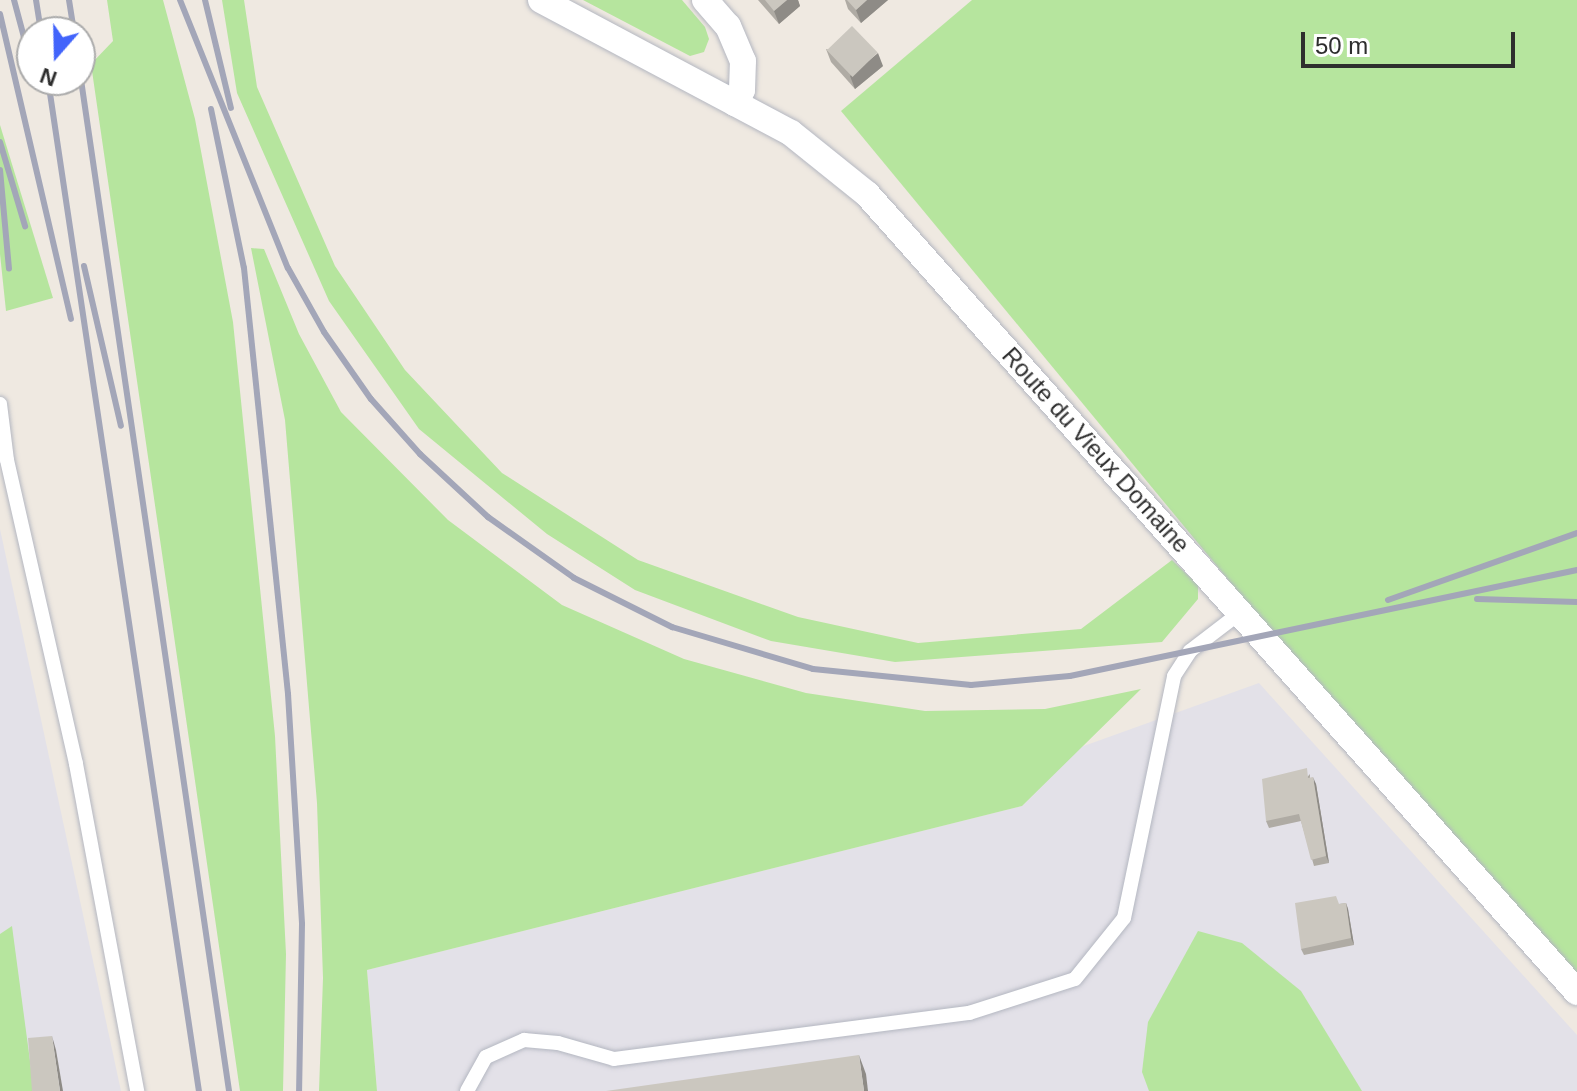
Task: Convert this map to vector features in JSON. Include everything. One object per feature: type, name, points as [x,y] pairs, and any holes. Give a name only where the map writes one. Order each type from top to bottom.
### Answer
[{"type":"street","name":"Route du Vieux Domaine","points":[[541,0],[791,133],[867,194],[1577,992]]},
{"type":"street","points":[[705,0],[728,26],[743,61],[742,90],[735,103]]},
{"type":"lane","points":[[0,404],[7,460],[76,764],[137,1091]]},
{"type":"lane","points":[[467,1091],[486,1057],[524,1040],[558,1043],[614,1059],[969,1013],[1075,979],[1124,918],[1174,676],[1190,651],[1241,612]]},
{"type":"shaded area","points":[[0,529],[121,1091],[0,1091]]},
{"type":"shaded area","points":[[1259,683],[1577,1035],[1577,1091],[377,1091],[367,970],[1022,806],[1081,747]]},
{"type":"green space","points":[[107,0],[163,0],[195,119],[233,322],[275,736],[286,954],[283,1091],[240,1091],[96,96],[96,59],[113,41]]},
{"type":"green space","points":[[222,0],[244,0],[257,87],[335,266],[405,370],[502,473],[638,560],[798,617],[918,643],[1081,629],[1172,560],[1198,585],[1198,599],[1162,642],[895,662],[771,641],[635,590],[547,534],[419,429],[329,301],[237,93]]},
{"type":"green space","points":[[583,0],[682,0],[705,27],[709,39],[704,52],[690,56]]},
{"type":"green space","points":[[972,0],[1577,0],[1577,1002],[841,111]]},
{"type":"green space","points":[[0,125],[53,298],[6,311],[0,254]]},
{"type":"green space","points":[[251,248],[264,249],[299,334],[341,412],[448,520],[562,605],[684,659],[806,693],[925,711],[1045,709],[1141,689],[1022,806],[367,970],[377,1091],[319,1091],[323,978],[317,803],[285,420]]},
{"type":"green space","points":[[12,926],[34,1091],[0,1091],[0,934]]},
{"type":"green space","points":[[1198,931],[1242,943],[1301,991],[1362,1091],[1149,1091],[1142,1072],[1148,1022]]},
{"type":"building","points":[[765,0],[787,0],[774,11]]},
{"type":"building","points":[[847,0],[867,0],[856,10]]},
{"type":"building","points":[[852,26],[878,53],[853,77],[827,50]]},
{"type":"building","points":[[1307,768],[1308,778],[1313,777],[1326,856],[1311,860],[1299,814],[1266,821],[1262,779]]},
{"type":"building","points":[[1336,896],[1339,904],[1346,903],[1351,938],[1301,949],[1295,903]]},
{"type":"building","points":[[52,1036],[60,1091],[32,1091],[28,1038]]},
{"type":"building","points":[[859,1055],[864,1091],[606,1091]]},
{"type":"railway","points":[[14,0],[18,16]]},
{"type":"railway","points":[[36,0],[38,16]]},
{"type":"railway","points":[[69,0],[72,16]]},
{"type":"railway","points":[[180,0],[288,268],[324,332],[371,399],[420,454],[488,517],[574,578],[672,627],[813,669],[971,685],[1070,676],[1577,570]]},
{"type":"railway","points":[[205,0],[231,108]]},
{"type":"railway","points":[[0,14],[71,319]]},
{"type":"railway","points":[[50,96],[199,1091]]},
{"type":"railway","points":[[83,96],[229,1091]]},
{"type":"railway","points":[[211,109],[244,268],[288,694],[302,924],[299,1091]]},
{"type":"railway","points":[[0,142],[25,226]]},
{"type":"railway","points":[[0,170],[9,269]]},
{"type":"railway","points":[[84,266],[121,426]]},
{"type":"railway","points":[[1388,600],[1577,533]]},
{"type":"railway","points":[[1477,599],[1577,602]]}]
